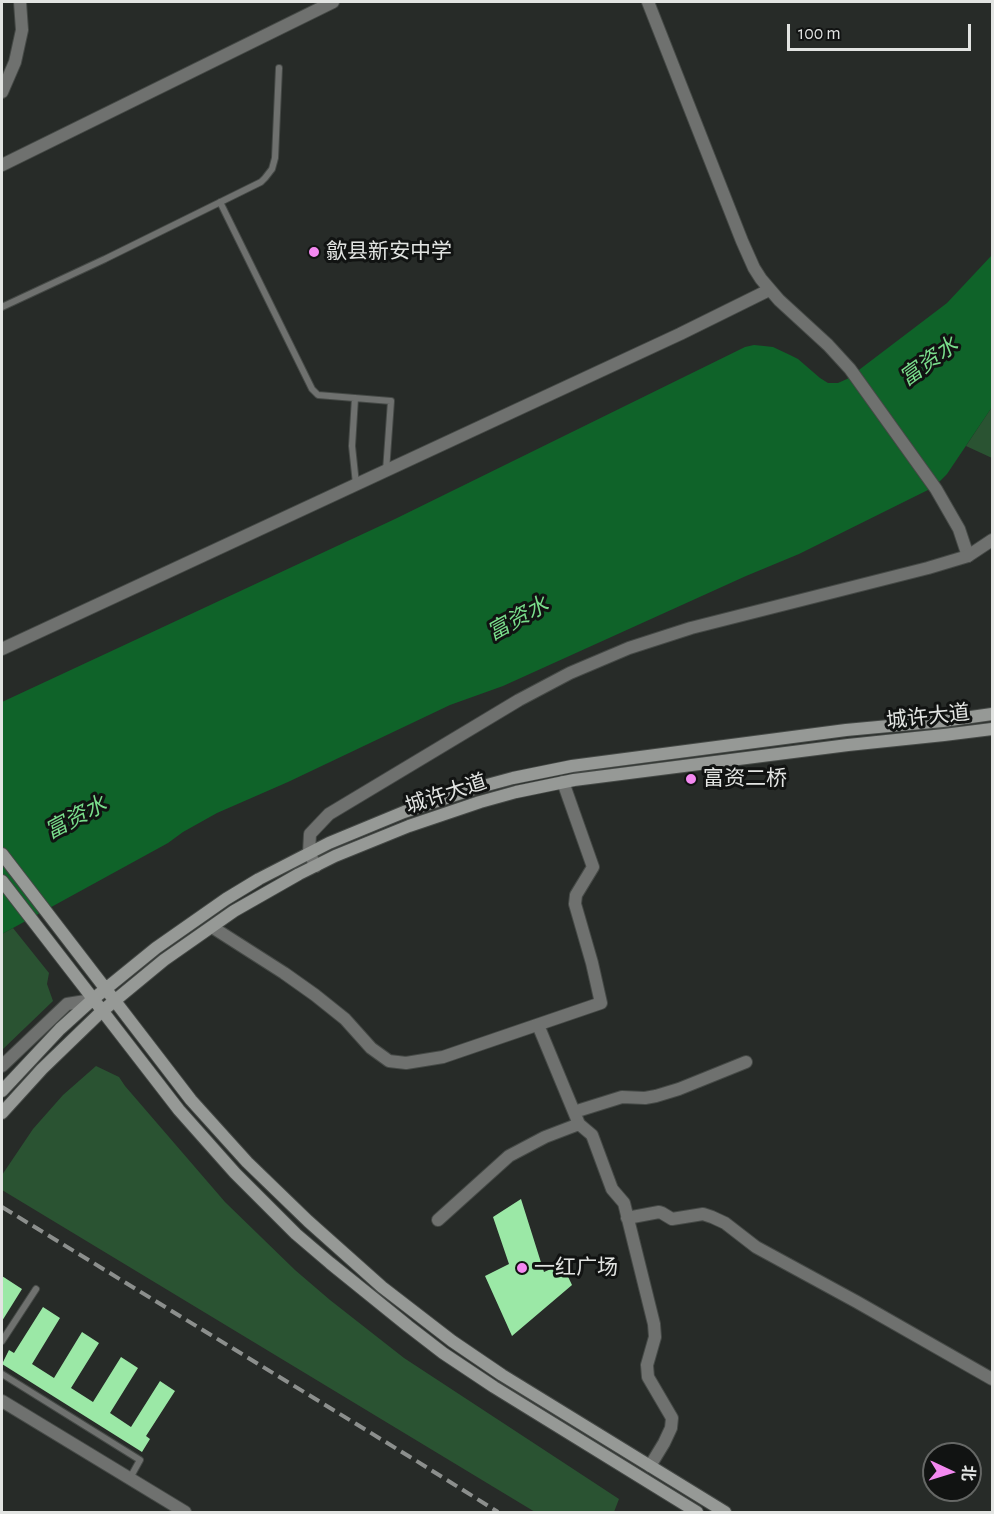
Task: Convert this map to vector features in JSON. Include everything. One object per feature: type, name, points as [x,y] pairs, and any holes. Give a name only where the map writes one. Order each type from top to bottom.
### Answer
[{"type":"main road","name":"城许大道","points":[[2,1091],[60,1029],[156,948],[259,879],[366,826],[440,799],[542,771],[601,761],[846,730],[993,714]]},
{"type":"main road","name":"城许大道","points":[[2,1113],[42,1069],[102,1011],[164,960],[234,911],[266,892],[372,840],[444,813],[516,792],[563,782],[848,745],[993,729]]},
{"type":"main road","points":[[2,854],[165,1067],[219,1131],[276,1191],[349,1258],[452,1341],[502,1375],[725,1512]]},
{"type":"main road","points":[[2,881],[152,1077],[213,1150],[264,1203],[330,1263],[408,1326],[469,1370],[697,1512]]},
{"type":"street","points":[[2,92],[15,62],[22,30],[20,2]]},
{"type":"street","points":[[2,165],[333,2]]},
{"type":"street","points":[[648,2],[754,268],[769,290],[828,345],[850,369],[936,489],[959,529],[968,556]]},
{"type":"street","points":[[2,650],[680,334],[769,290]]},
{"type":"street","points":[[316,866],[309,853],[310,834],[329,814],[519,700],[578,669],[629,648],[691,628],[968,556],[993,540]]},
{"type":"street","points":[[212,927],[315,995],[345,1019],[371,1048],[389,1061],[406,1063],[442,1057],[601,1003],[575,904],[576,895],[593,867],[563,782]]},
{"type":"street","points":[[2,1066],[67,1004],[92,1000]]},
{"type":"street","points":[[538,1024],[576,1118],[592,1136],[612,1190],[624,1203],[654,1324],[655,1336],[648,1365],[648,1377],[672,1418],[671,1428],[650,1466]]},
{"type":"street","points":[[438,1220],[510,1156],[576,1118],[622,1097],[656,1096],[746,1062]]},
{"type":"street","points":[[627,1218],[659,1212],[672,1218],[703,1214],[712,1216],[756,1247],[993,1379]]},
{"type":"street","points":[[2,1401],[185,1512]]},
{"type":"lane","points":[[2,307],[261,182],[269,174],[274,158],[279,68]]},
{"type":"lane","points":[[220,202],[312,389],[318,395],[392,401],[386,471]]},
{"type":"lane","points":[[355,398],[352,446],[356,485]]},
{"type":"lane","points":[[2,1341],[36,1289]]},
{"type":"lane","points":[[2,1374],[140,1460],[130,1479]]},
{"type":"shaded area","points":[[992,407],[992,458],[966,446]]},
{"type":"shaded area","points":[[13,928],[49,973],[47,984],[53,1001],[2,1050],[2,934]]},
{"type":"shaded area","points":[[96,1066],[119,1077],[225,1202],[295,1270],[404,1358],[619,1499],[614,1512],[535,1512],[2,1190],[2,1175],[33,1129],[63,1095]]},
{"type":"water","name":"富资水","points":[[992,255],[992,407],[947,474],[934,487],[799,554],[503,686],[450,705],[217,813],[168,843],[2,934],[2,702],[395,519],[745,347],[754,345],[773,347],[798,359],[828,383],[838,383],[847,379],[947,303]]},
{"type":"building","name":"一红广场","points":[[521,1199],[544,1272],[562,1264],[572,1285],[512,1336],[485,1276],[509,1264],[493,1217]]},
{"type":"building","points":[[2,1276],[22,1289],[2,1321]]},
{"type":"building","points":[[43,1307],[60,1318],[32,1364],[54,1378],[82,1332],[99,1343],[71,1388],[93,1402],[121,1357],[138,1368],[110,1413],[131,1427],[160,1381],[175,1391],[146,1436],[150,1439],[142,1452],[2,1364],[9,1350],[14,1353]]},
{"type":"railway","points":[[2,1207],[498,1512]]},
{"type":"place","name":"歙县新安中学","points":[[314,252]]},
{"type":"place","name":"富资二桥","points":[[691,779]]},
{"type":"place","name":"一红广场","points":[[522,1268]]}]
